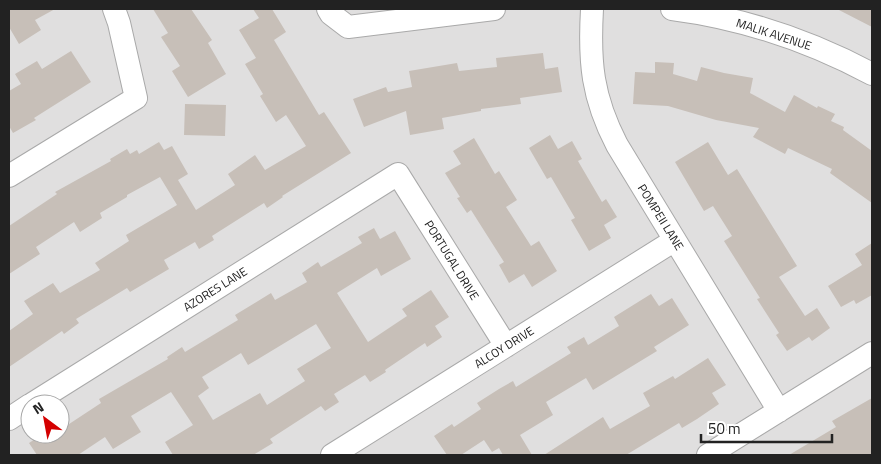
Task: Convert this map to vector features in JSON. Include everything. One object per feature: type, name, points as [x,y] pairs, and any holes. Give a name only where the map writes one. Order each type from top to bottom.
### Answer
[{"type":"street","points":[[9,176],[136,98],[114,9]]},
{"type":"street","points":[[328,9],[331,14],[353,20],[494,9]]},
{"type":"street","name":"POMPEII LANE","points":[[592,9],[591,70],[601,111],[617,145],[779,411]]},
{"type":"street","name":"MALIK AVENUE","points":[[672,9],[695,12],[747,24],[798,40],[848,61],[872,74]]},
{"type":"street","name":"PORTUGAL DRIVE","points":[[398,174],[506,346]]},
{"type":"street","name":"AZORES LANE","points":[[48,394],[398,174]]},
{"type":"street","name":"ALCOY DRIVE","points":[[332,455],[675,240]]},
{"type":"street","points":[[708,455],[872,353]]},
{"type":"street","name":"AZORES LANE","points":[[9,419],[20,412]]},
{"type":"shaded area","points":[[9,9],[872,9],[872,455],[9,455]]},
{"type":"building","points":[[9,9],[55,9],[35,20],[41,30],[19,44],[9,27]]},
{"type":"building","points":[[153,9],[191,9],[212,40],[208,43],[226,74],[188,97],[172,71],[180,66],[161,37],[168,33]]},
{"type":"building","points":[[253,9],[272,9],[286,32],[274,40],[319,115],[324,112],[351,153],[282,196],[267,208],[264,203],[212,236],[214,240],[199,249],[195,242],[164,260],[169,269],[130,292],[127,288],[76,319],[79,323],[64,334],[62,331],[9,367],[9,331],[33,314],[24,301],[53,283],[60,293],[100,270],[95,263],[129,241],[126,235],[177,205],[160,177],[127,195],[127,197],[100,213],[102,218],[80,232],[74,222],[36,247],[40,254],[9,274],[9,226],[57,194],[55,192],[111,161],[110,159],[127,149],[130,154],[137,150],[139,154],[159,142],[164,150],[172,146],[188,174],[178,180],[196,210],[235,185],[228,174],[255,155],[265,170],[306,146],[286,115],[276,122],[260,96],[263,94],[245,64],[256,58],[239,30],[259,18]]},
{"type":"building","points":[[837,9],[872,9],[872,27]]},
{"type":"building","points":[[71,51],[91,82],[34,118],[36,120],[13,133],[9,126],[9,91],[21,84],[15,74],[37,61],[42,69]]},
{"type":"building","points":[[543,53],[545,69],[558,67],[562,92],[520,98],[521,104],[481,109],[481,111],[442,118],[444,129],[410,135],[406,111],[364,127],[353,99],[386,87],[388,92],[412,87],[409,71],[457,63],[459,71],[497,67],[496,58]]},
{"type":"building","points":[[655,62],[674,63],[673,74],[697,81],[701,67],[753,78],[750,93],[785,112],[794,95],[817,108],[818,106],[835,114],[831,121],[844,127],[843,130],[872,151],[872,203],[830,173],[832,169],[788,148],[785,154],[753,137],[759,128],[716,120],[668,106],[633,104],[635,72],[655,73]]},
{"type":"building","points":[[185,104],[226,105],[225,136],[184,135]]},
{"type":"building","points":[[550,135],[558,149],[572,141],[582,159],[578,161],[602,202],[606,199],[617,217],[604,225],[611,238],[589,251],[571,220],[575,218],[551,177],[547,179],[529,148]]},
{"type":"building","points":[[474,138],[495,174],[499,171],[517,200],[506,207],[531,246],[539,241],[557,271],[532,287],[524,274],[509,283],[499,265],[504,262],[471,210],[467,213],[457,198],[460,197],[445,173],[461,164],[453,151]]},
{"type":"building","points":[[708,142],[728,175],[737,169],[797,266],[779,277],[805,316],[817,308],[830,328],[812,341],[809,337],[787,351],[776,335],[779,333],[757,299],[760,298],[724,241],[732,236],[713,206],[704,211],[675,162]]},
{"type":"building","points":[[374,228],[380,239],[395,231],[411,259],[381,276],[377,268],[337,293],[368,342],[407,316],[402,309],[431,290],[449,317],[435,326],[442,337],[427,347],[425,343],[370,382],[365,375],[334,394],[339,402],[325,411],[321,406],[270,439],[273,443],[253,455],[173,455],[165,442],[193,425],[171,392],[131,416],[141,432],[113,449],[105,437],[78,455],[37,455],[30,444],[70,444],[70,423],[101,403],[99,399],[168,359],[167,357],[182,347],[185,352],[238,320],[235,315],[271,293],[275,300],[307,282],[302,273],[318,262],[321,267],[362,243],[358,237]],"holes":[[[316,324],[331,348],[297,369],[305,381],[267,405],[260,393],[213,420],[198,396],[209,388],[202,377],[241,353],[248,365]]]},
{"type":"building","points":[[872,243],[872,295],[856,304],[854,300],[841,307],[828,286],[862,265],[855,254]]},
{"type":"building","points":[[651,294],[659,306],[672,298],[689,325],[654,347],[657,351],[593,390],[586,378],[546,402],[553,415],[520,435],[532,455],[503,455],[499,448],[492,452],[484,440],[461,455],[447,455],[434,436],[452,424],[454,427],[481,409],[477,403],[499,389],[513,381],[516,387],[571,353],[567,347],[584,337],[588,345],[619,326],[614,317]]},
{"type":"building","points":[[708,358],[726,385],[712,393],[719,404],[682,428],[679,423],[626,455],[544,455],[603,417],[610,429],[650,406],[643,393],[673,376],[675,379]]},
{"type":"building","points":[[872,398],[872,455],[789,455],[836,427],[832,421]]}]
